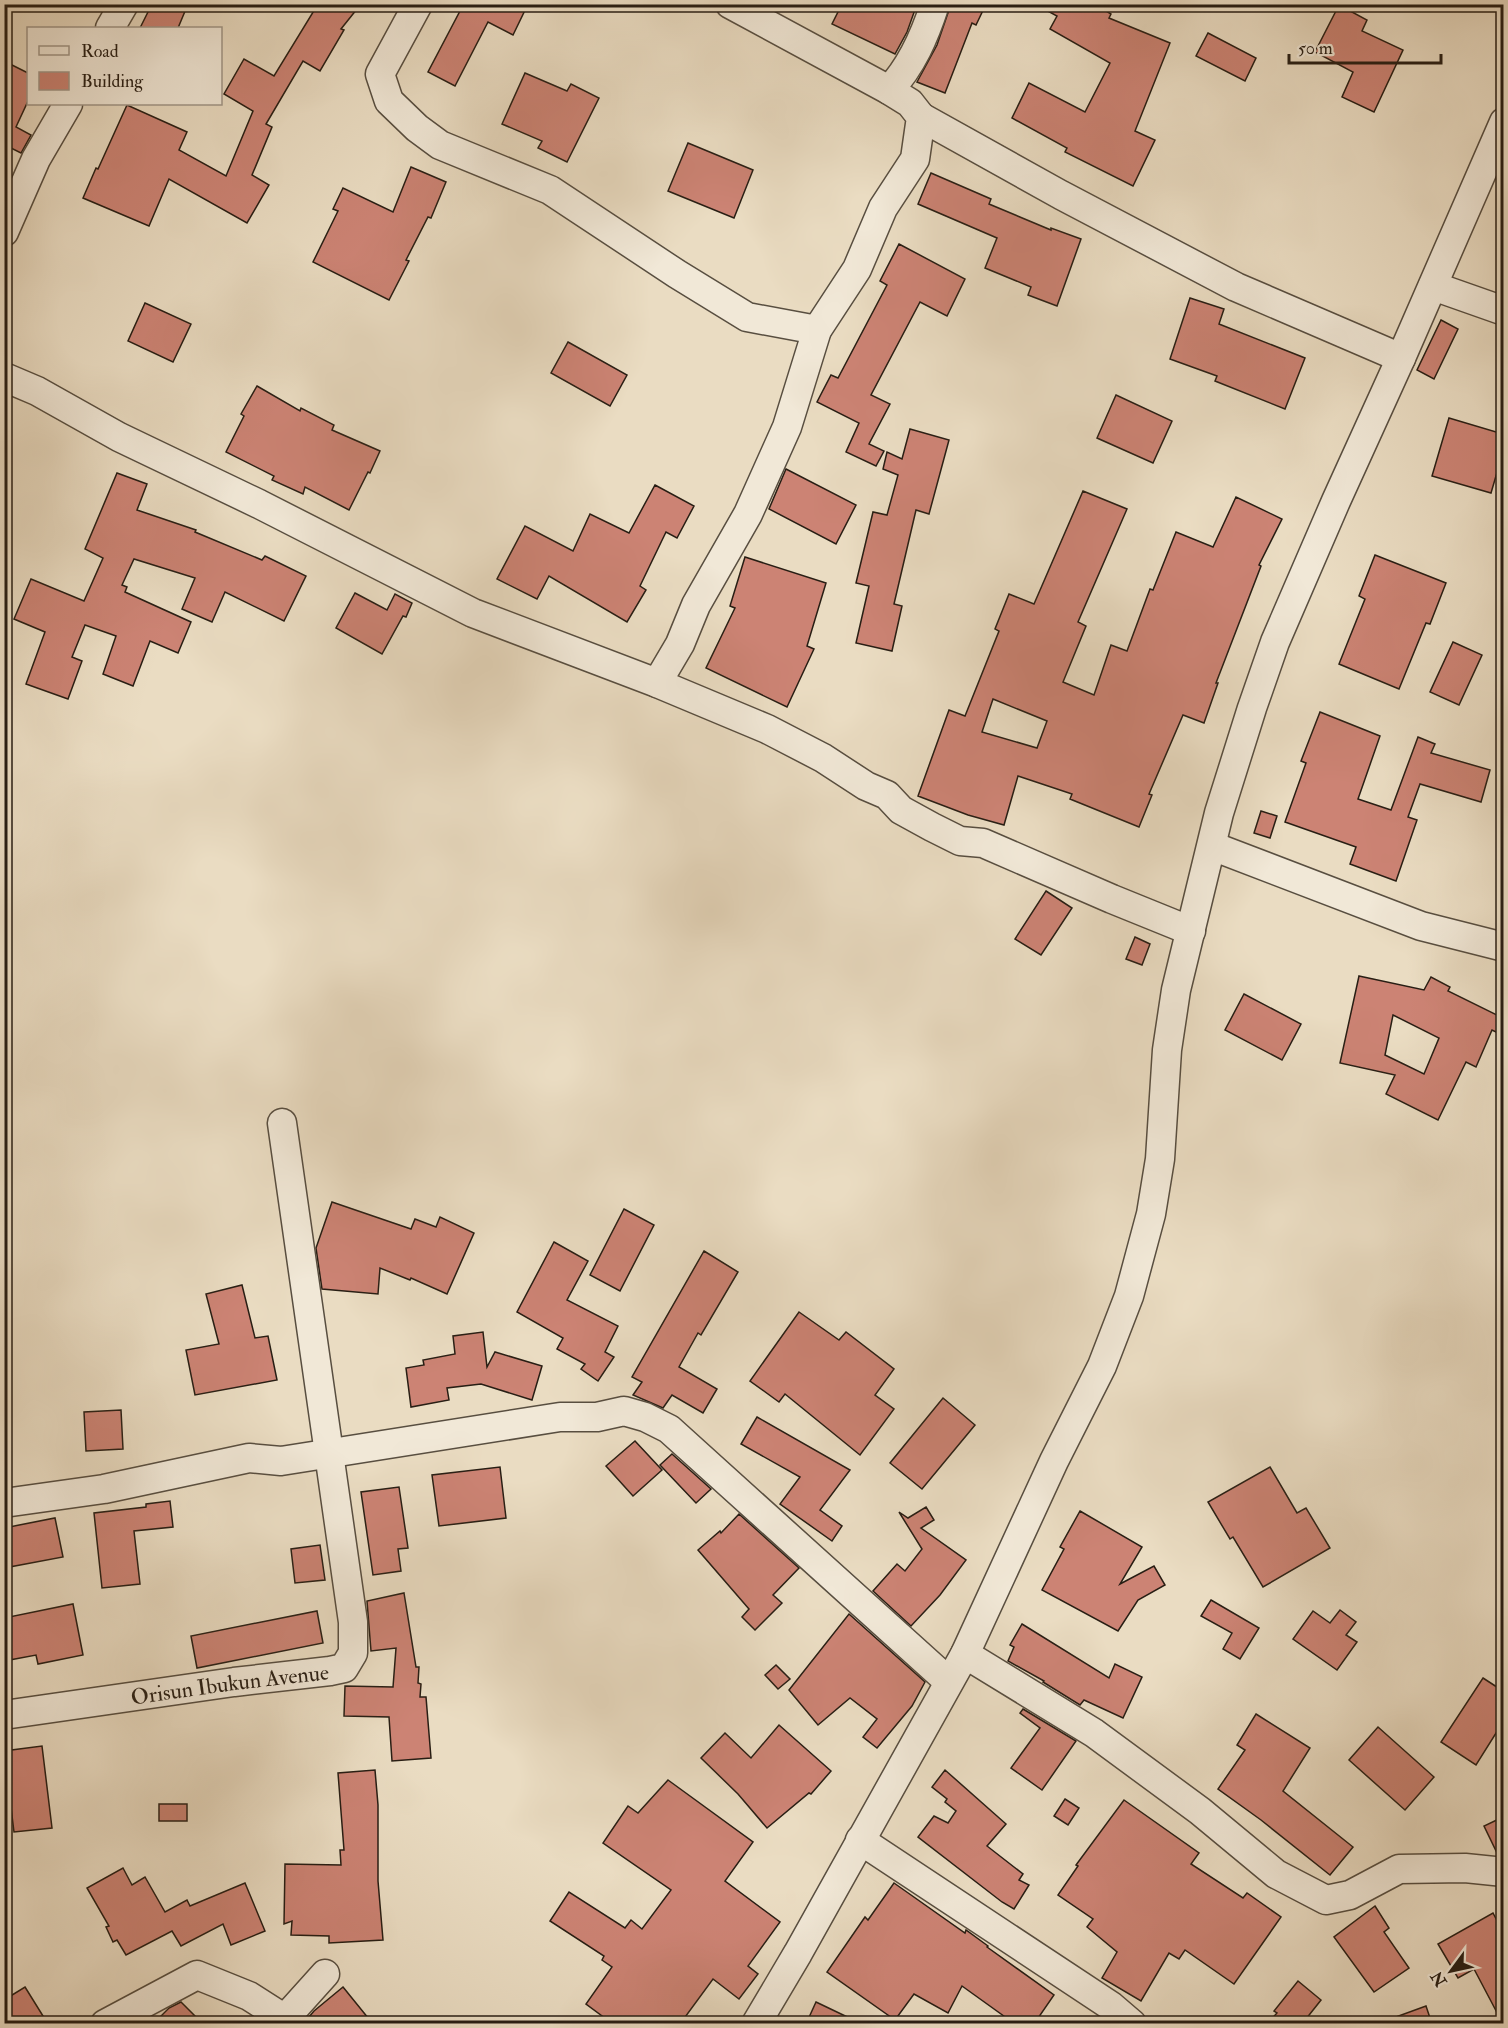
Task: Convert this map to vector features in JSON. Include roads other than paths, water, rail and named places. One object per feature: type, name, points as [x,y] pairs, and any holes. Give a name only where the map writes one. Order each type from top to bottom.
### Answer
[{"type":"street","points":[[418,4],[380,74],[389,101],[417,128],[440,145],[550,189],[677,274],[747,317],[817,330]]},
{"type":"street","points":[[729,4],[889,90],[910,103],[921,117],[1061,195],[1236,287],[1401,358]]},
{"type":"street","points":[[889,90],[902,77],[926,32],[935,4]]},
{"type":"street","points":[[4,232],[36,159],[67,105]]},
{"type":"street","points":[[657,682],[680,644],[696,605],[748,514],[788,428],[817,330],[857,270],[883,208],[915,159],[921,117]]},
{"type":"street","points":[[756,2024],[798,1953],[964,1654],[1049,1472],[1102,1366],[1129,1296],[1151,1214],[1160,1159],[1167,1050],[1176,990],[1219,813],[1248,718],[1275,642],[1503,122]]},
{"type":"street","points":[[1433,286],[1503,311]]},
{"type":"street","points":[[4,377],[37,391],[119,437],[259,504],[473,613],[657,682],[767,729],[824,758],[866,786],[887,795],[901,810],[960,841],[983,843],[1191,931]]},
{"type":"street","points":[[1212,846],[1421,926],[1503,946]]},
{"type":"street","points":[[282,1124],[330,1453]]},
{"type":"street","points":[[4,1503],[104,1489],[249,1458],[281,1461],[560,1418],[597,1417],[624,1411],[669,1429],[948,1681]]},
{"type":"street","name":"Orisun Ibukun Avenue","points":[[4,1715],[344,1668],[353,1653],[352,1622],[330,1453]]},
{"type":"street","points":[[964,1654],[1094,1733],[1200,1811],[1276,1874],[1326,1900],[1350,1895],[1399,1869],[1465,1869],[1503,1872]]},
{"type":"street","points":[[860,1840],[1115,2018]]},
{"type":"street","points":[[105,2024],[197,1975],[249,1996],[283,2021],[325,1974]]}]
